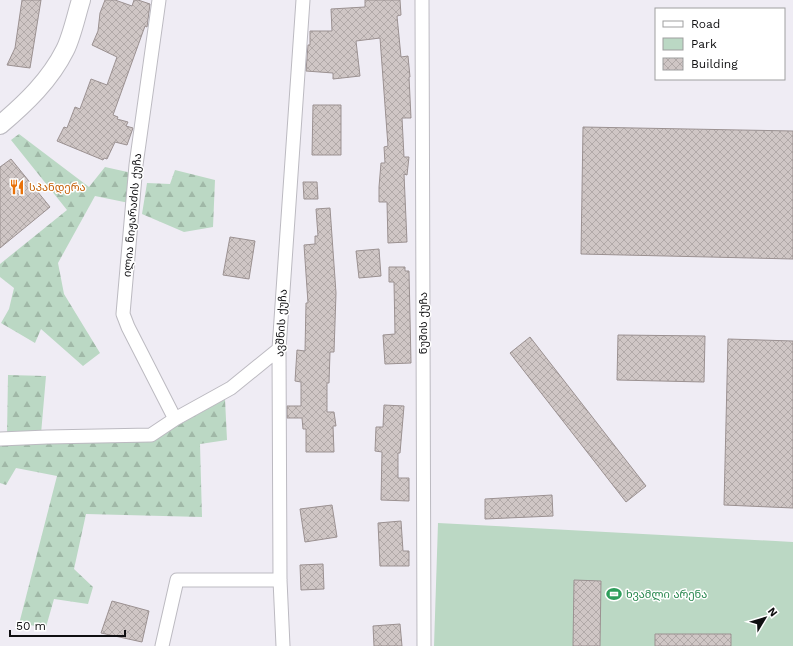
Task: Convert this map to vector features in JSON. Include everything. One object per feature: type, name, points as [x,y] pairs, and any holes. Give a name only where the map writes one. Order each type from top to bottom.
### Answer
[{"type":"main road","points":[[0,125],[47,80],[65,50],[81,0]]},
{"type":"street","name":"ილია ნიჟარაძის ქუჩა","points":[[159,0],[136,165],[123,314],[128,327],[175,419]]},
{"type":"street","name":"ავშნის ქუჩა","points":[[284,646],[280,580],[279,349],[303,0]]},
{"type":"street","name":"ნუშის ქუჩა","points":[[422,0],[424,646]]},
{"type":"street","points":[[0,439],[151,435],[175,419],[231,388],[279,349]]},
{"type":"street","points":[[162,646],[177,580],[280,580]]},
{"type":"green space","points":[[19,134],[89,187],[105,167],[132,173],[129,203],[95,196],[58,263],[64,294],[100,353],[83,366],[41,329],[35,343],[1,323],[9,309],[14,288],[0,277],[0,264],[67,210],[11,140]]},
{"type":"green space","points":[[175,170],[215,180],[213,227],[184,232],[142,214],[147,183],[170,184]]},
{"type":"green space","points":[[8,375],[46,376],[41,434],[7,435]]},
{"type":"green space","points":[[225,399],[227,440],[200,444],[202,517],[86,514],[74,569],[93,587],[88,604],[54,599],[46,627],[19,624],[57,476],[16,468],[6,485],[0,483],[0,445],[150,441]]},
{"type":"green space","name":"ხვამლი არენა","points":[[438,523],[793,542],[793,646],[434,646]]},
{"type":"building","points":[[22,0],[41,0],[30,68],[7,65],[15,48]]},
{"type":"building","points":[[105,0],[115,0],[132,6],[134,0],[150,4],[147,27],[145,26],[113,115],[118,117],[117,119],[128,122],[126,126],[133,128],[127,145],[115,142],[107,159],[104,158],[103,160],[57,141],[64,127],[67,128],[75,107],[80,109],[91,79],[107,85],[117,57],[92,45],[98,31],[100,13]]},
{"type":"building","points":[[365,0],[400,0],[401,15],[397,16],[401,57],[408,56],[410,77],[411,118],[402,118],[404,157],[409,157],[407,175],[404,174],[407,242],[388,243],[387,202],[379,202],[381,163],[385,163],[384,147],[388,146],[380,38],[356,41],[360,76],[333,79],[333,73],[306,71],[308,45],[310,45],[310,31],[332,31],[331,9],[365,7]]},
{"type":"building","points":[[313,105],[341,105],[341,155],[312,155]]},
{"type":"building","points":[[583,127],[793,131],[793,259],[581,254]]},
{"type":"building","name":"სპანდერა","points":[[11,159],[50,207],[0,248],[0,167]]},
{"type":"building","points":[[303,182],[317,182],[318,199],[304,199]]},
{"type":"building","points":[[330,208],[336,293],[334,352],[330,352],[329,383],[327,383],[327,412],[334,412],[336,426],[333,426],[334,452],[306,452],[306,429],[303,429],[302,418],[287,418],[287,406],[301,406],[301,382],[295,381],[297,350],[305,351],[306,303],[308,303],[304,245],[315,244],[315,236],[318,236],[316,209]]},
{"type":"building","points":[[230,237],[255,241],[249,279],[223,275]]},
{"type":"building","points":[[379,249],[381,276],[359,278],[356,251]]},
{"type":"building","points":[[389,267],[405,267],[405,271],[409,271],[411,363],[385,364],[383,335],[395,334],[394,282],[389,282]]},
{"type":"building","points":[[618,335],[705,336],[704,382],[617,380]]},
{"type":"building","points":[[530,337],[646,486],[626,502],[510,353]]},
{"type":"building","points":[[728,339],[793,341],[793,508],[724,505]]},
{"type":"building","points":[[384,405],[404,406],[400,453],[398,453],[398,478],[409,478],[409,501],[381,500],[382,452],[375,451],[376,427],[383,427]]},
{"type":"building","points":[[552,495],[553,516],[485,519],[485,499]]},
{"type":"building","points":[[332,505],[337,537],[305,542],[300,509]]},
{"type":"building","points":[[401,521],[403,551],[409,551],[409,566],[380,566],[378,523]]},
{"type":"building","points":[[323,564],[324,589],[301,590],[300,565]]},
{"type":"building","points":[[574,580],[601,581],[600,646],[573,646]]},
{"type":"building","points":[[112,601],[149,611],[142,642],[101,633]]},
{"type":"building","points":[[400,624],[402,646],[374,646],[373,626]]},
{"type":"building","points":[[655,634],[731,634],[731,646],[655,646]]},
{"type":"place","name":"სპანდერა","points":[[17,187]]},
{"type":"place","name":"ხვამლი არენა","points":[[614,594]]}]
